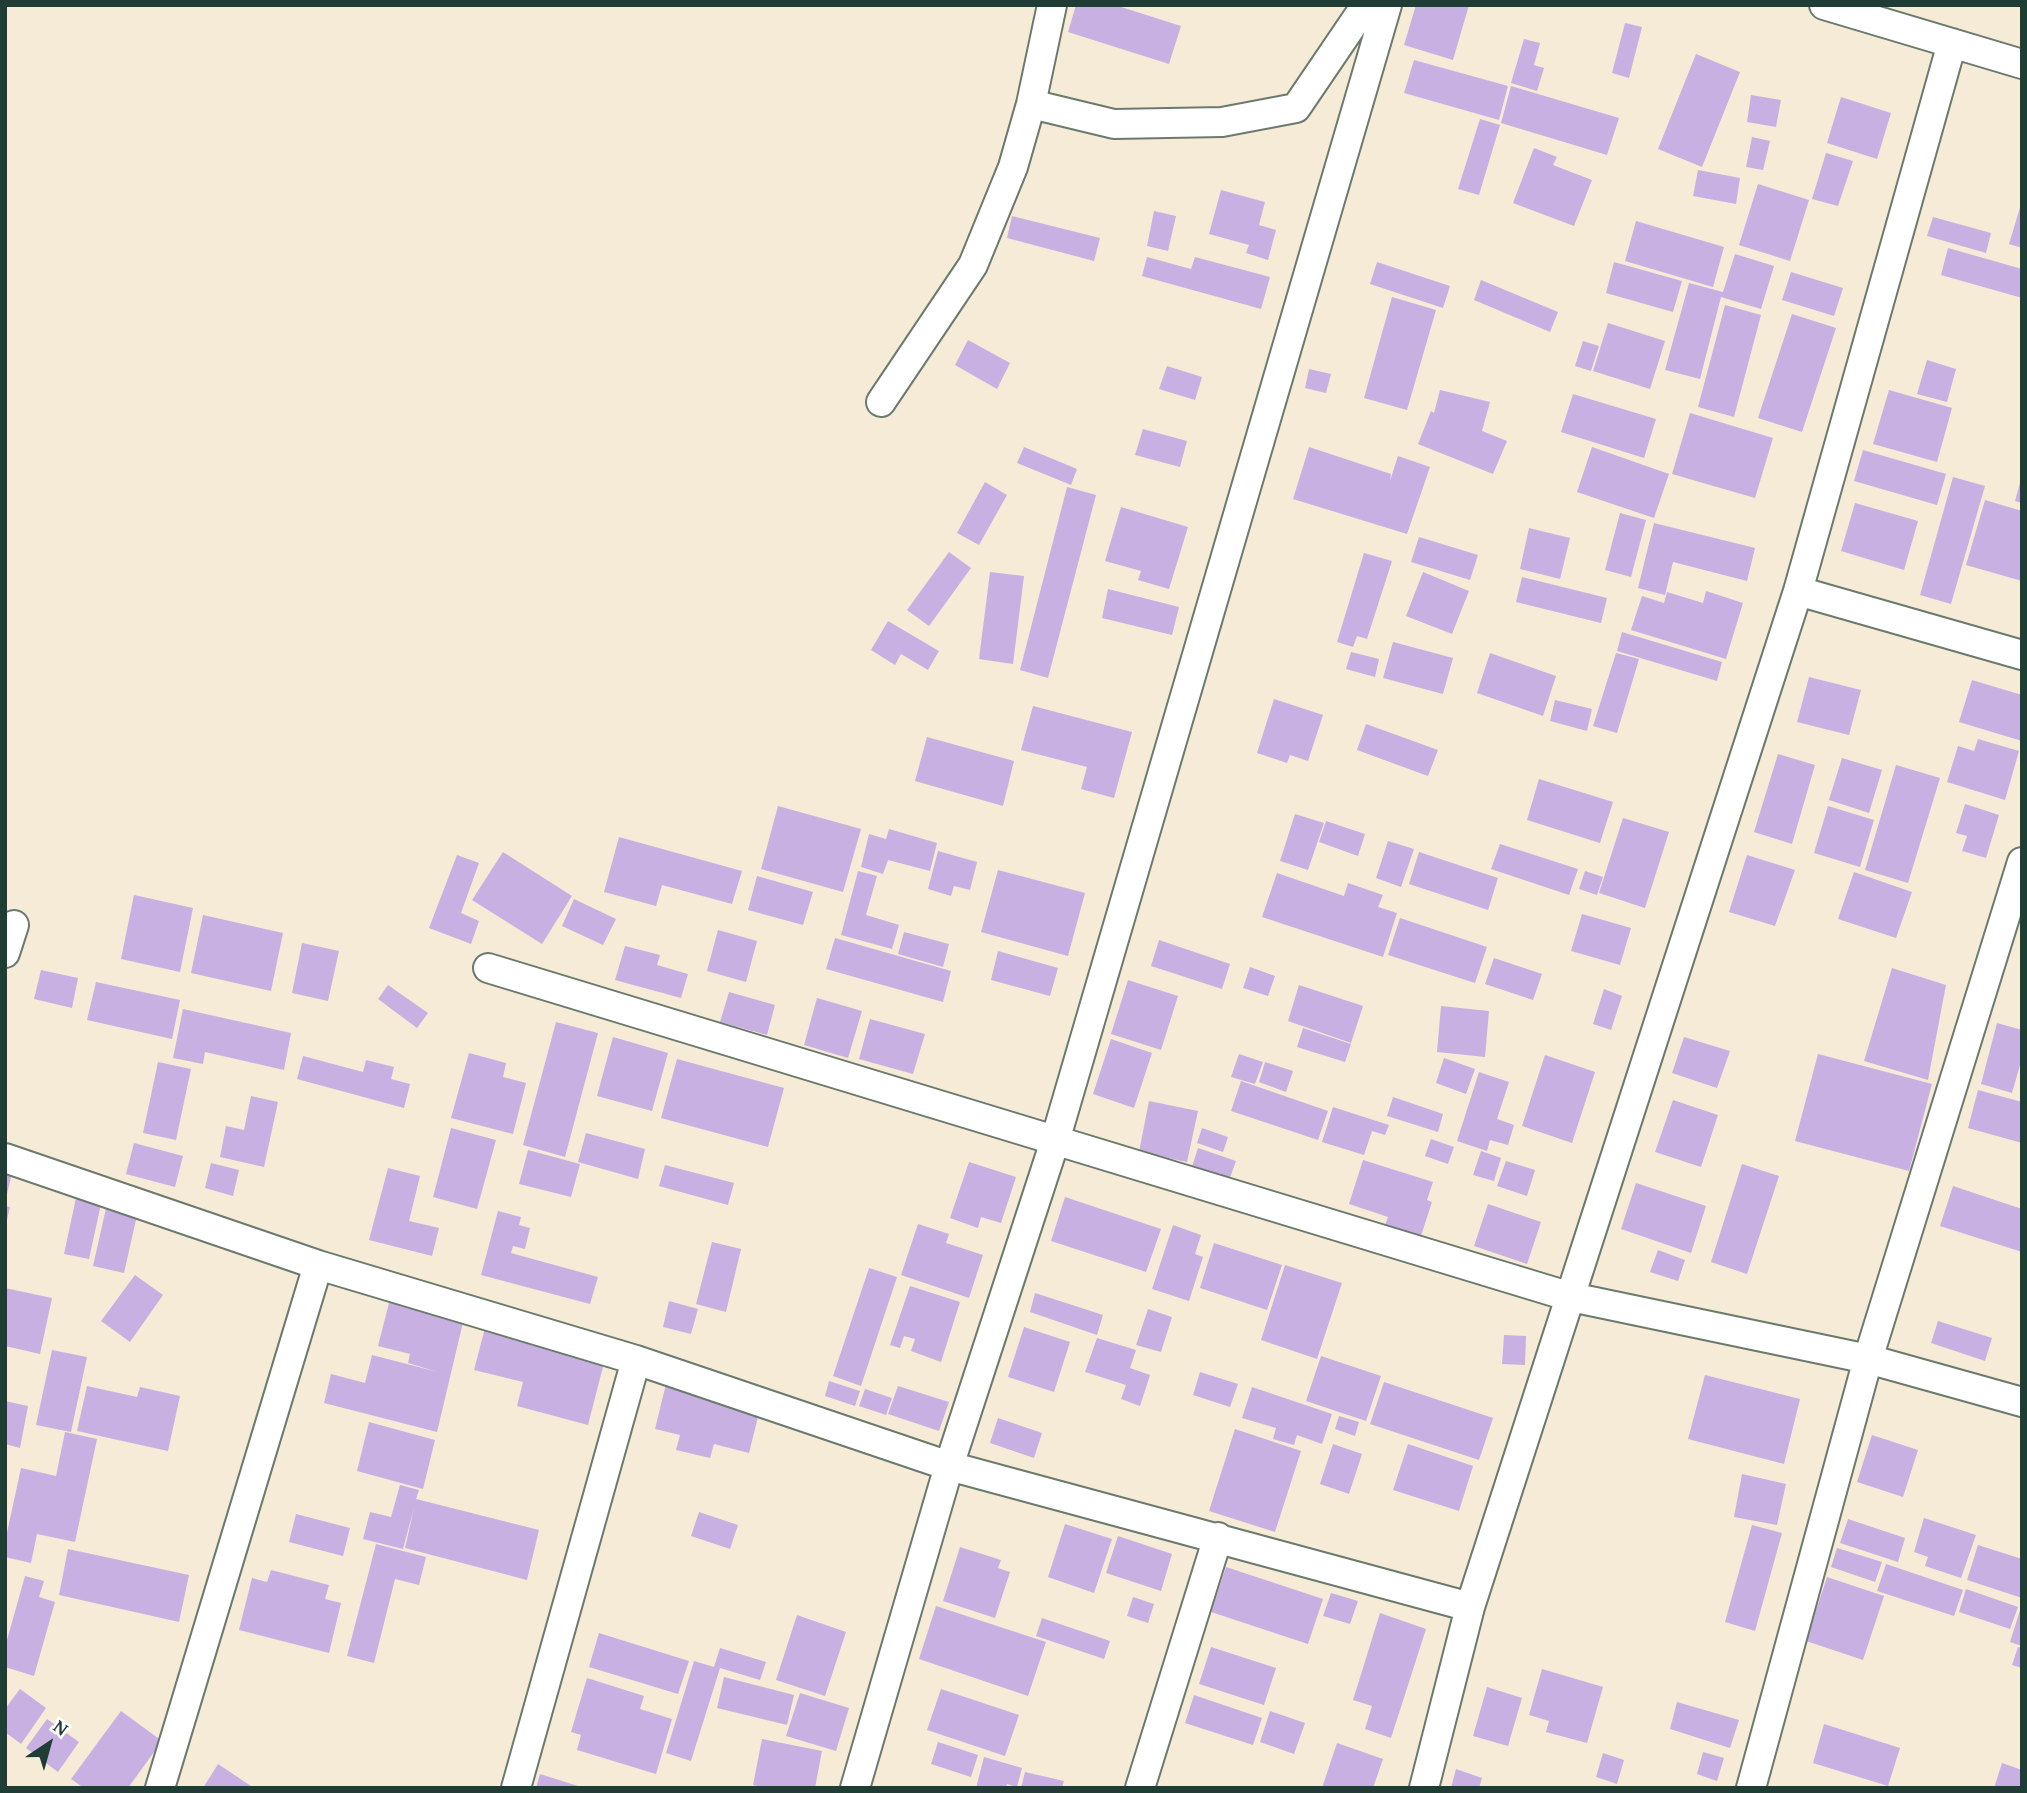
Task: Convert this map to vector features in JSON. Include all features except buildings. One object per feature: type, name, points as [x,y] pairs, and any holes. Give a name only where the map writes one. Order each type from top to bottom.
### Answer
[{"type":"street","points":[[881,402],[974,265],[1013,167],[1031,104],[1052,5]]},
{"type":"street","points":[[1031,104],[1114,124],[1222,122],[1296,108],[1366,5]]},
{"type":"street","points":[[855,1788],[949,1466],[1055,1141],[1387,5]]},
{"type":"street","points":[[1824,5],[2022,64]]},
{"type":"street","points":[[1424,1788],[1470,1607],[1798,591],[1952,43]]},
{"type":"street","points":[[1798,591],[2022,655]]},
{"type":"street","points":[[1751,1788],[1868,1359],[2022,862]]},
{"type":"street","points":[[5,953],[14,925]]},
{"type":"street","points":[[488,968],[1571,1297],[1868,1359],[2022,1402]]},
{"type":"street","points":[[5,1158],[318,1265],[635,1360],[949,1466],[1470,1607]]},
{"type":"street","points":[[160,1788],[318,1265]]},
{"type":"street","points":[[516,1788],[635,1360]]},
{"type":"street","points":[[1140,1788],[1218,1537]]}]
